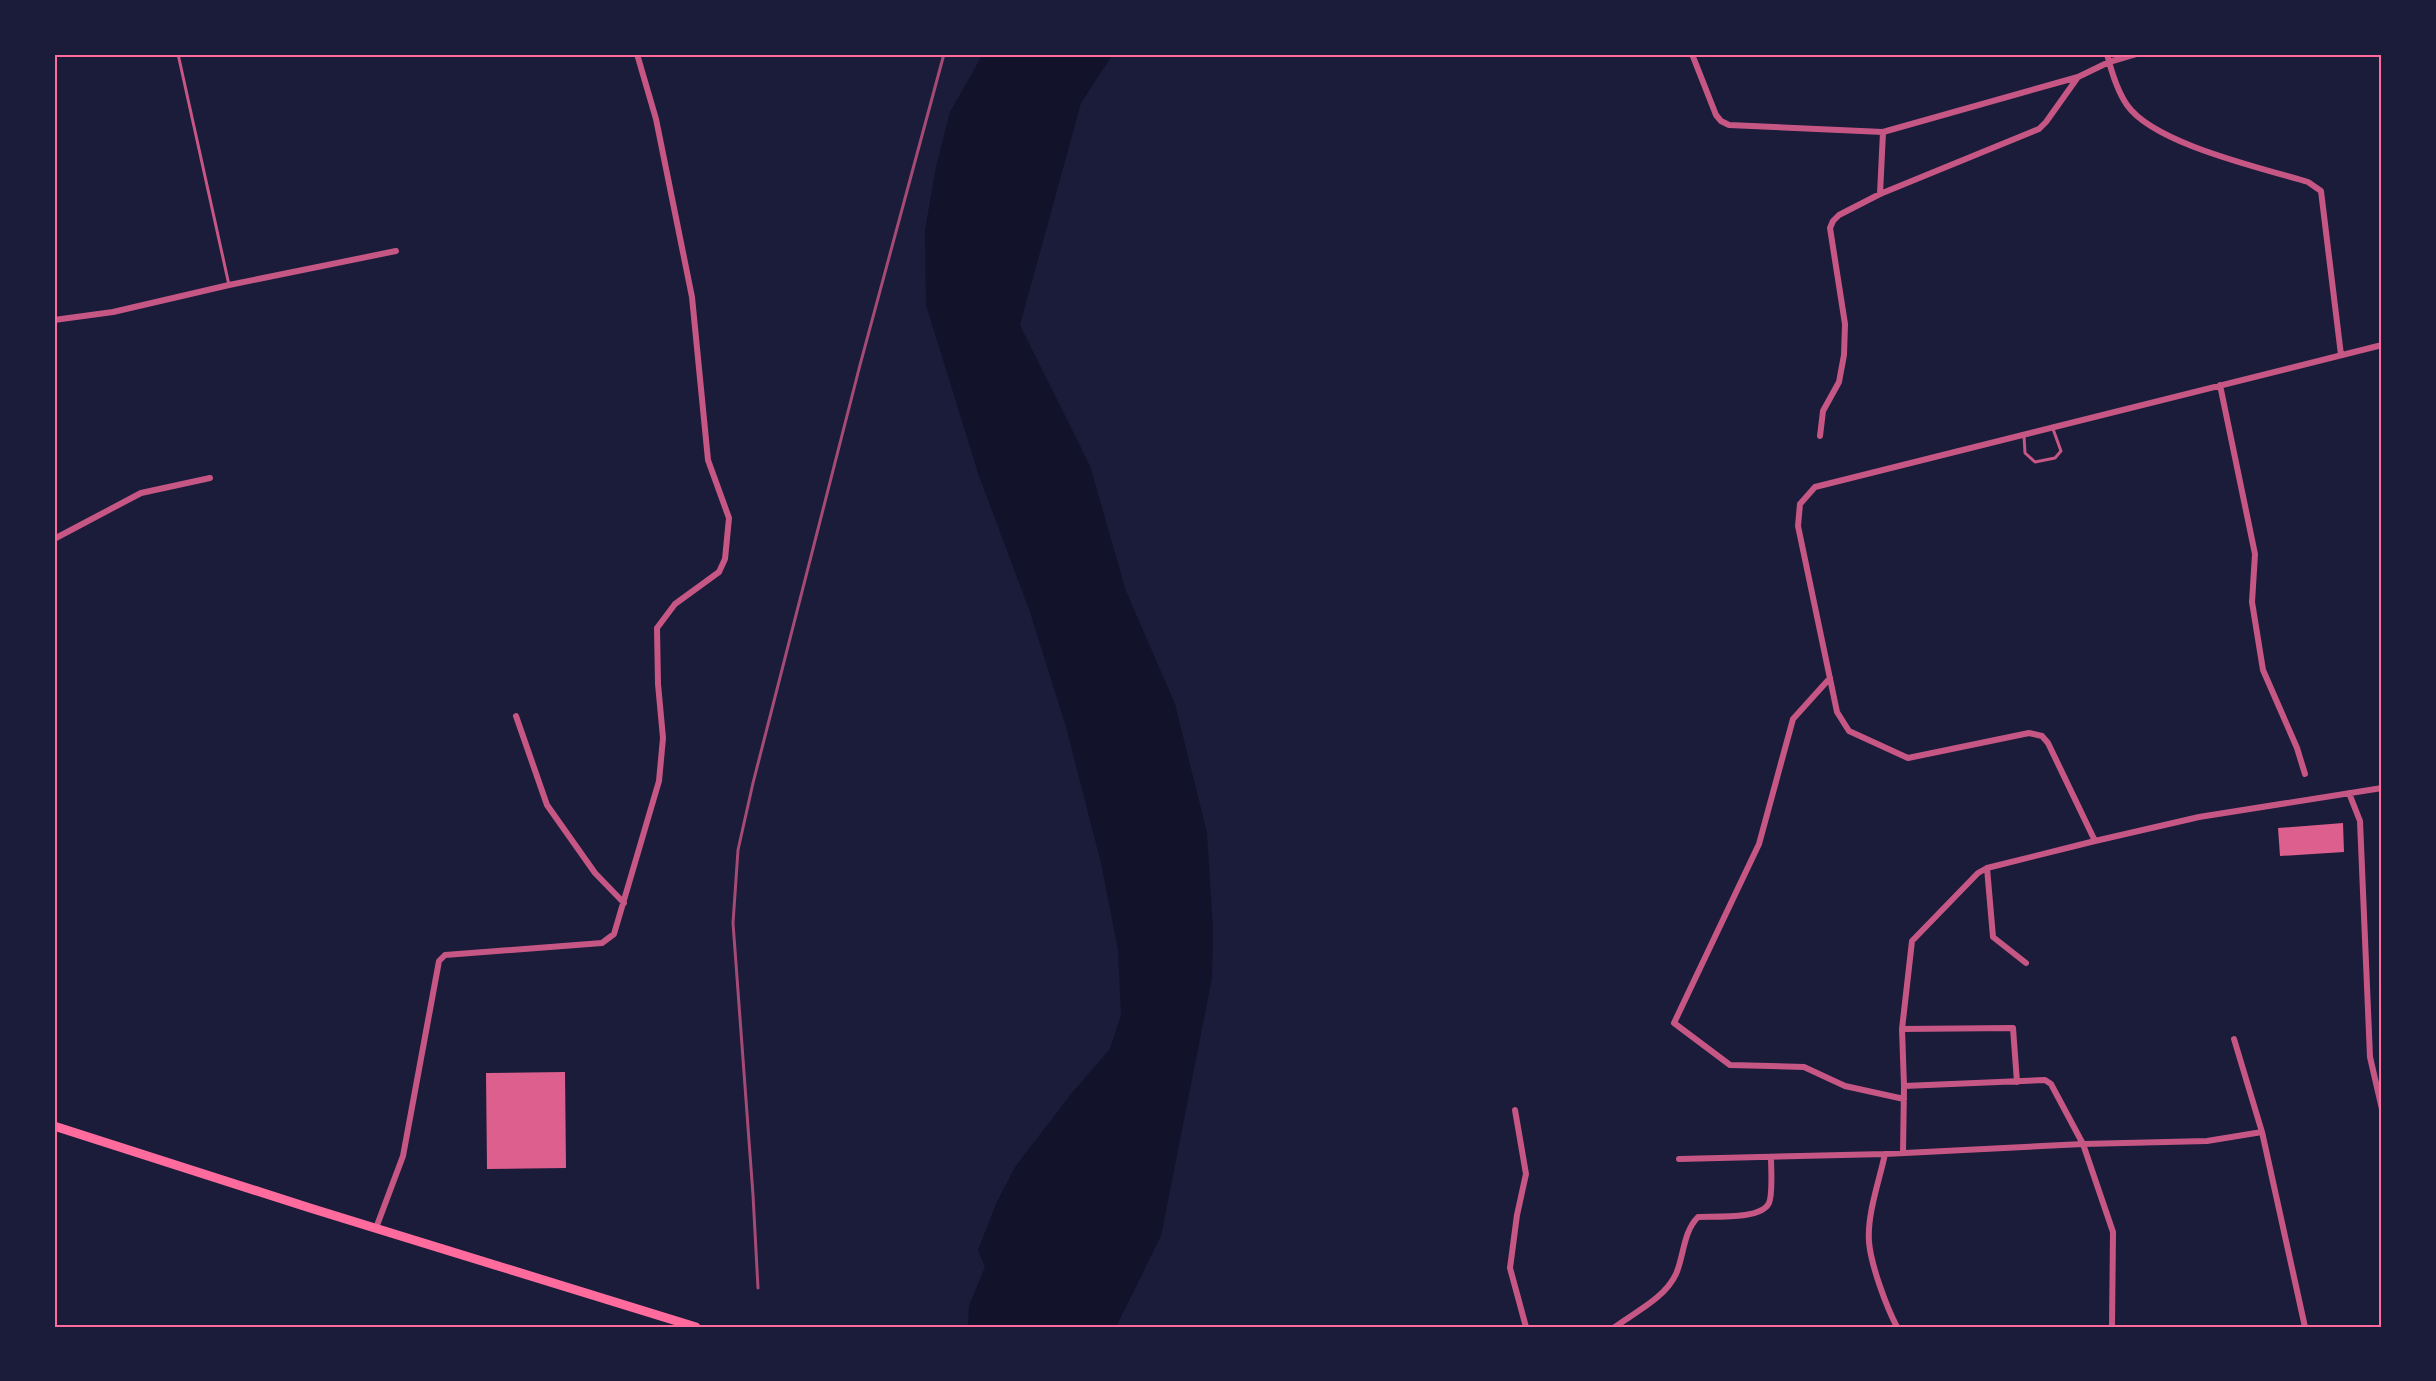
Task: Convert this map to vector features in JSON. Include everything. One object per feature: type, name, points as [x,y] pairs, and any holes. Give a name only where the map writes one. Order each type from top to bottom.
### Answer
[{"type":"main road","points":[[54,1126],[696,1327]]},
{"type":"street","points":[[376,1228],[403,1156],[439,961],[445,955],[602,943],[614,934],[659,781],[663,738],[658,684],[657,628],[675,603],[719,572],[725,559],[729,518],[708,460],[692,297],[656,119],[638,54]]},
{"type":"street","points":[[1692,54],[1720,121],[1729,125],[1883,132],[2078,77],[2109,62],[2136,54]]},
{"type":"street","points":[[2107,54],[2128,106],[2169,138],[2308,182],[2321,191],[2341,355]]},
{"type":"street","points":[[1820,436],[1823,411],[1839,382],[1844,355],[1845,324],[1830,228],[1833,221],[1839,215],[1880,194],[2039,129],[2078,77]]},
{"type":"street","points":[[1880,194],[1883,132]]},
{"type":"street","points":[[54,320],[113,312],[229,285],[396,251]]},
{"type":"street","points":[[2095,841],[2048,743],[2042,736],[2029,733],[1908,758],[1849,731],[1837,712],[1798,526],[1800,504],[1815,487],[2382,345]]},
{"type":"street","points":[[2220,386],[2255,554],[2252,603],[2263,670],[2297,748],[2305,774]]},
{"type":"street","points":[[54,539],[141,493],[210,478]]},
{"type":"street","points":[[1830,678],[1794,719],[1759,844],[1674,1023],[1730,1065],[1804,1067],[1845,1086],[1904,1099]]},
{"type":"street","points":[[516,716],[547,806],[595,873],[624,903]]},
{"type":"street","points":[[1903,1153],[1902,1029],[1911,941],[1978,873],[1988,868],[2199,817],[2382,788]]},
{"type":"street","points":[[2349,793],[2360,821],[2370,1057],[2382,1109]]},
{"type":"street","points":[[1988,868],[1993,937],[2026,963]]},
{"type":"street","points":[[1902,1029],[2013,1028],[2017,1082]]},
{"type":"street","points":[[2234,1040],[2262,1132],[2305,1327]]},
{"type":"street","points":[[1904,1086],[2045,1080],[2051,1084],[2083,1144],[2113,1232],[2112,1327]]},
{"type":"street","points":[[1515,1110],[1526,1174],[1510,1268],[1526,1327]]},
{"type":"street","points":[[1679,1159],[1885,1154],[2083,1144],[2207,1142],[2262,1132]]},
{"type":"street","points":[[1885,1154],[1873,1209],[1869,1243],[1887,1308],[1897,1327]]},
{"type":"street","points":[[1615,1327],[1663,1292],[1675,1275],[1688,1231],[1698,1217],[1755,1214],[1765,1209],[1770,1202],[1771,1156]]},
{"type":"lane","points":[[178,54],[229,285]]},
{"type":"lane","points":[[2024,435],[2025,453],[2035,462],[2055,458],[2061,451],[2053,427]]},
{"type":"shaded area","points":[[983,54],[1113,54],[1081,103],[1020,325],[1090,466],[1126,591],[1175,704],[1207,833],[1213,930],[1212,978],[1161,1236],[1116,1327],[968,1327],[969,1306],[985,1267],[978,1250],[996,1204],[1015,1167],[1071,1094],[1110,1049],[1121,1015],[1118,950],[1101,863],[1066,727],[1030,612],[979,476],[926,305],[925,230],[936,167],[950,112]]},
{"type":"building","points":[[2343,823],[2344,852],[2280,856],[2278,828]]},
{"type":"building","points":[[565,1072],[566,1168],[487,1169],[486,1073]]},
{"type":"railway","points":[[758,1288],[733,923],[738,850],[860,365],[944,54]]}]
